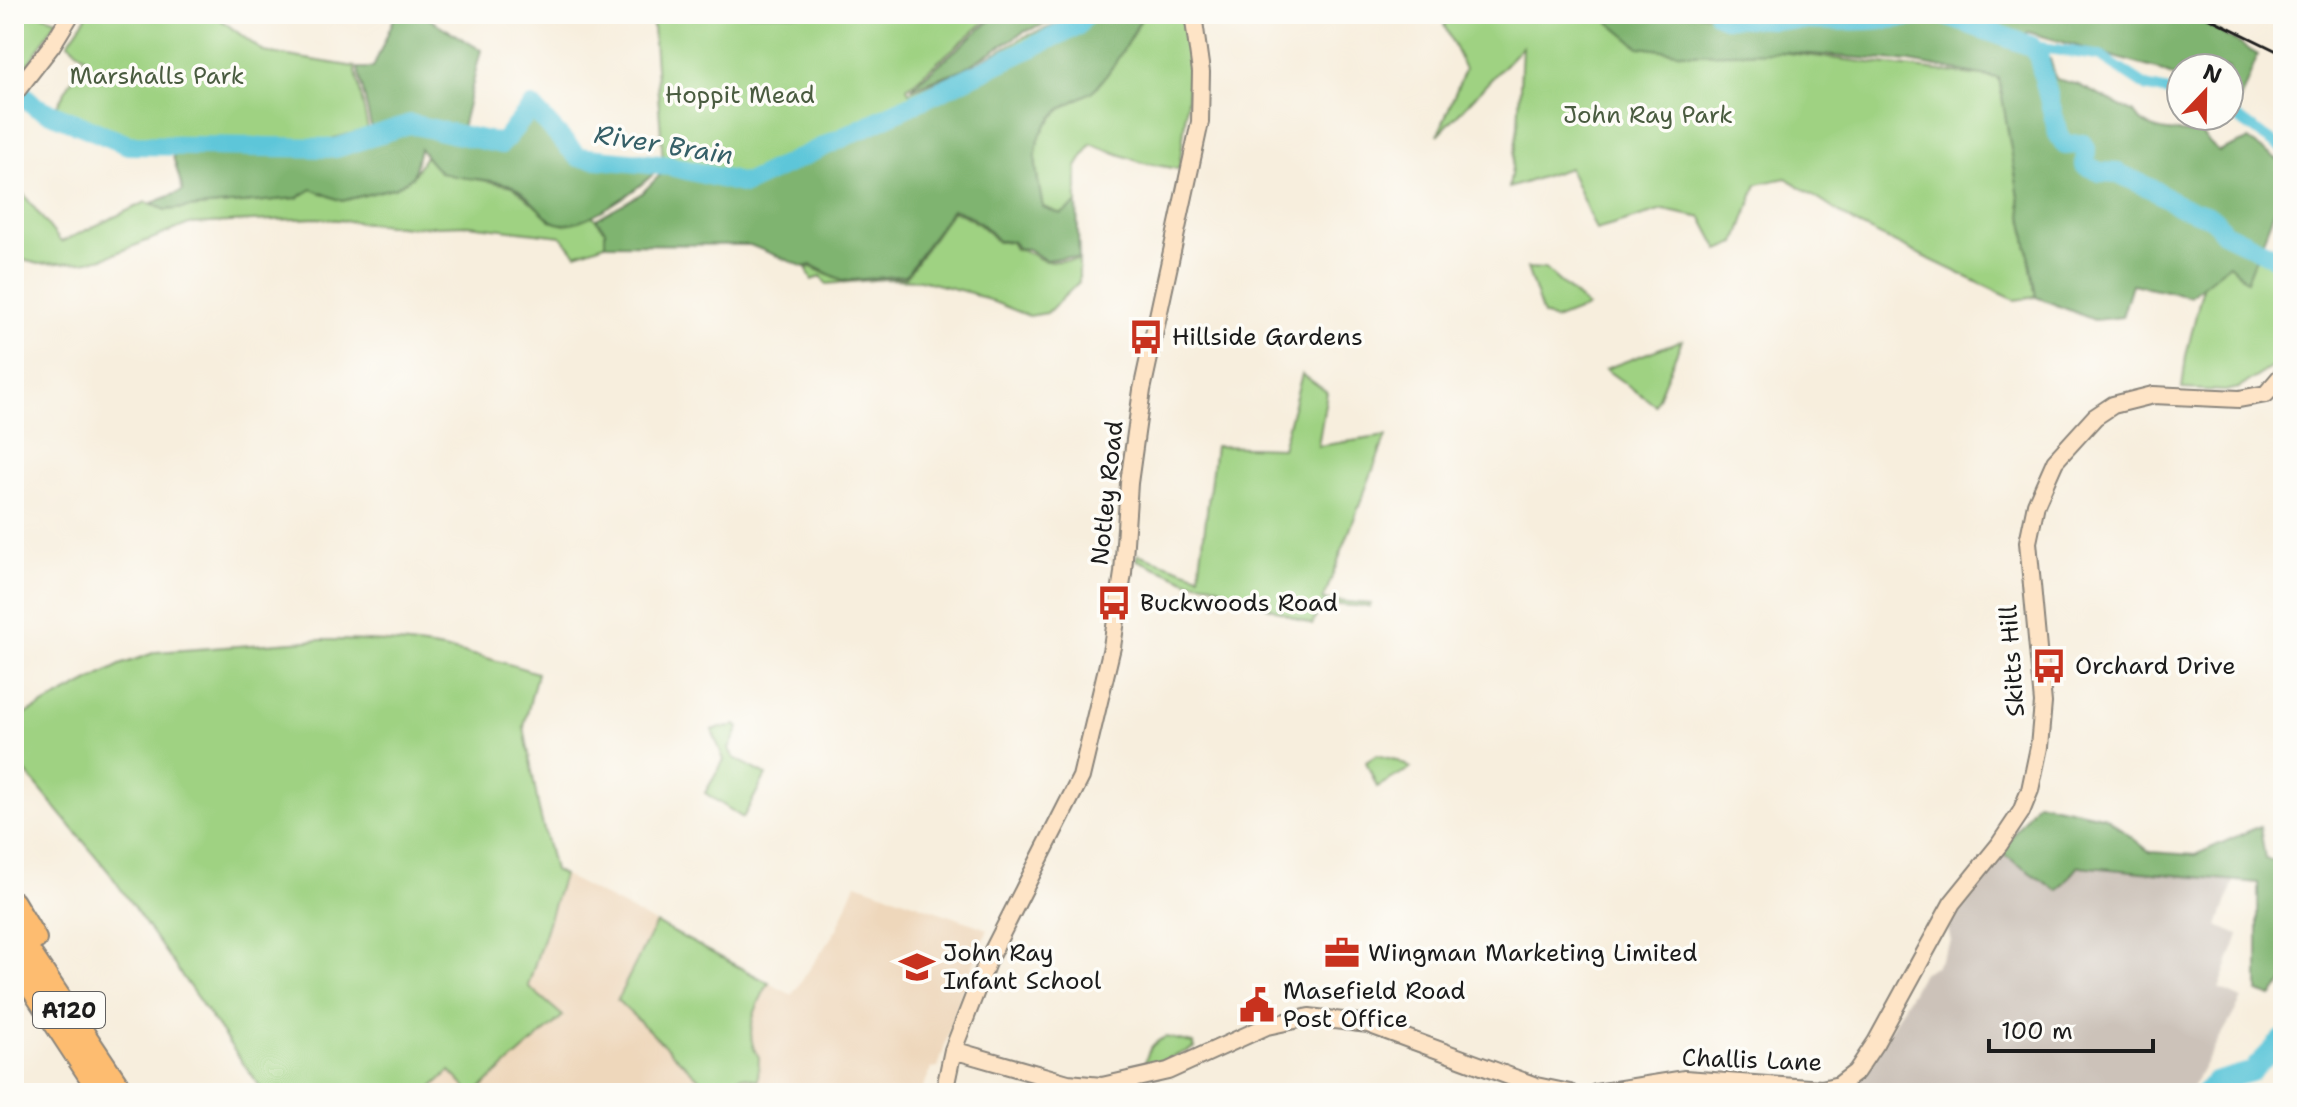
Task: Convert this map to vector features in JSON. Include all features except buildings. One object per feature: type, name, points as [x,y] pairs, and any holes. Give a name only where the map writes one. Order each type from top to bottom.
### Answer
[{"type":"highway","points":[[14,902],[34,935],[59,996]]},
{"type":"highway","name":"A120","points":[[14,928],[124,1093]]},
{"type":"highway","name":"A120","points":[[14,962],[100,1093]]},
{"type":"street","points":[[19,87],[52,45],[71,14]]},
{"type":"street","name":"Notley Road","points":[[944,1093],[953,1050],[988,960],[1081,777],[1112,647],[1142,390],[1200,122],[1201,72],[1193,14]]},
{"type":"street","name":"Skitts Hill","points":[[1856,1072],[1876,1042],[1952,903],[1999,845],[2021,812],[2030,790],[2039,747],[2043,703],[2028,542],[2036,504],[2055,461],[2095,417],[2113,405],[2153,395],[2239,399],[2266,394],[2283,374]]},
{"type":"street","points":[[953,1050],[1068,1083],[1102,1086],[1168,1071],[1267,1026],[1309,1017],[1374,1026],[1536,1086],[1570,1093]]},
{"type":"street","name":"Challis Lane","points":[[1596,1093],[1685,1079],[1822,1089],[1839,1085],[1856,1072]]},
{"type":"shaded area","points":[[320,640],[382,640],[442,649],[493,658],[537,673],[524,727],[554,870],[792,995],[837,929],[856,883],[988,929],[958,1002],[938,1068],[931,1069],[921,1093],[264,1093],[109,872],[14,758],[14,720],[120,665],[156,652]]},
{"type":"shaded area","points":[[2000,852],[2079,866],[2234,881],[2218,926],[2239,935],[2219,989],[2242,999],[2189,1093],[1842,1093],[1867,1070],[1922,973],[1937,965],[1951,941],[1948,928],[1971,887]]},
{"type":"green space","points":[[14,14],[40,14],[57,20],[25,69],[14,66]]},
{"type":"green space","name":"Marshalls Park","points":[[88,14],[213,14],[264,52],[355,67],[368,129],[327,140],[130,137],[56,107],[85,57],[68,43]]},
{"type":"green space","points":[[396,14],[421,14],[481,50],[460,136],[503,146],[532,111],[578,160],[659,168],[640,186],[610,206],[564,224],[554,222],[513,186],[441,172],[420,149],[413,176],[396,187],[342,201],[312,189],[297,198],[165,210],[152,203],[183,191],[172,153],[338,152],[374,140],[358,68],[373,68]]},
{"type":"green space","name":"Hoppit Mead","points":[[652,14],[994,14],[907,88],[909,92],[970,67],[1024,37],[1082,14],[1074,24],[888,107],[745,184],[663,161]]},
{"type":"green space","points":[[998,14],[1074,14],[1024,32],[963,69],[911,88]]},
{"type":"green space","points":[[1090,14],[1144,14],[1099,85],[1060,110],[1049,121],[1037,144],[1036,167],[1043,207],[1061,214],[1077,204],[1079,259],[1045,260],[1028,249],[1017,248],[1012,241],[998,241],[977,221],[952,209],[906,275],[843,281],[811,265],[804,267],[750,245],[605,244],[605,230],[596,219],[642,193],[666,169],[745,188],[1078,29]]},
{"type":"green space","points":[[1144,14],[1188,14],[1189,73],[1179,169],[1143,163],[1091,144],[1077,167],[1077,204],[1061,214],[1042,207],[1036,155],[1042,133],[1060,110],[1098,85]]},
{"type":"green space","name":"John Ray Park","points":[[1449,14],[1665,14],[1719,45],[1999,78],[2036,297],[2015,300],[2000,293],[1858,225],[1786,178],[1757,184],[1736,243],[1719,250],[1702,218],[1663,210],[1596,230],[1569,168],[1509,188],[1518,127],[1522,47],[1438,135],[1465,69],[1444,25]]},
{"type":"green space","points":[[1599,14],[2189,14],[2258,55],[2245,88],[2245,52],[2165,52],[2165,73],[2028,32],[2012,49],[2050,59],[2056,79],[2079,85],[2134,113],[2147,125],[2165,132],[2200,133],[2219,152],[2248,140],[2283,163],[2283,188],[2247,281],[2229,264],[2190,296],[2132,284],[2122,317],[2094,320],[2036,297],[1999,78],[1910,62],[1784,52],[1692,54],[1639,47]]},
{"type":"green space","points":[[425,156],[440,172],[513,186],[552,221],[564,225],[592,215],[605,230],[605,244],[576,254],[561,236],[468,225],[408,227],[317,218],[189,224],[104,258],[83,262],[39,264],[14,258],[14,182],[61,242],[146,202],[165,210],[297,198],[312,189],[342,201],[396,187],[413,176]]},
{"type":"green space","points":[[952,211],[977,223],[997,242],[1011,242],[1015,249],[1042,260],[1079,261],[1079,282],[1047,313],[1029,316],[971,293],[920,280],[887,279],[826,284],[821,276],[812,280],[806,268],[811,267],[843,282],[906,277]]},
{"type":"green space","points":[[2218,237],[2267,259],[2283,272],[2283,360],[2239,388],[2225,391],[2182,389],[2186,356],[2202,290],[2197,266]]},
{"type":"green space","points":[[1527,268],[1545,269],[1588,307],[1555,320],[1543,315]]},
{"type":"green space","points":[[1682,340],[1655,405],[1605,369]]},
{"type":"green space","points":[[1302,374],[1327,392],[1318,446],[1386,436],[1323,600],[1371,604],[1370,607],[1322,604],[1312,625],[1212,584],[1188,581],[1137,560],[1138,554],[1199,575],[1215,446],[1282,448]]},
{"type":"green space","points":[[320,640],[376,641],[430,647],[483,657],[537,673],[524,727],[554,870],[563,875],[528,986],[563,1016],[475,1093],[471,1093],[450,1071],[426,1093],[264,1093],[109,872],[14,758],[14,720],[120,665],[156,652]]},
{"type":"green space","points":[[736,725],[739,728],[729,749],[734,758],[766,775],[743,818],[705,793],[724,760],[712,730]]},
{"type":"green space","points":[[1377,755],[1411,768],[1377,787],[1366,762]]},
{"type":"green space","points":[[2037,802],[2106,817],[2150,852],[2195,855],[2260,826],[2265,859],[2277,861],[2283,939],[2283,982],[2272,997],[2258,992],[2258,883],[2079,866],[2058,891],[2000,852]]},
{"type":"green space","points":[[656,923],[769,983],[756,1010],[751,1030],[759,1057],[758,1080],[742,1076],[710,1089],[617,1000]]},
{"type":"green space","points":[[1166,1037],[1193,1043],[1195,1048],[1144,1068],[1150,1049]]},
{"type":"waterway","name":"River Brain","points":[[14,86],[36,107],[128,145],[336,148],[410,124],[501,144],[532,107],[578,157],[670,166],[745,184],[1077,26],[1086,14]]},
{"type":"waterway","name":"River Brain","points":[[1718,14],[1725,17],[1830,21],[1882,20],[1933,14]]},
{"type":"waterway","name":"River Brain","points":[[1940,14],[2031,46],[2038,55],[2058,134],[2065,145],[2083,144],[2086,149],[2085,165],[2100,172],[2118,173],[2179,206],[2208,216],[2223,232],[2283,261]]},
{"type":"waterway","points":[[2031,46],[2100,56],[2147,87],[2165,91]]},
{"type":"waterway","points":[[2245,123],[2283,149]]},
{"type":"waterway","name":"River Brain","points":[[2204,1093],[2215,1082],[2251,1072],[2283,1039]]},
{"type":"railway","points":[[2201,14],[2283,54]]},
{"type":"place","name":"Hillside Gardens","points":[[1146,337]]},
{"type":"place","name":"Buckwoods Road","points":[[1114,603]]},
{"type":"place","name":"Orchard Drive","points":[[2049,666]]},
{"type":"place","name":"Wingman Marketing Limited","points":[[1342,953]]},
{"type":"place","name":"John Ray Infant School","points":[[917,967]]},
{"type":"place","name":"Masefield Road Post Office","points":[[1257,1005]]}]
